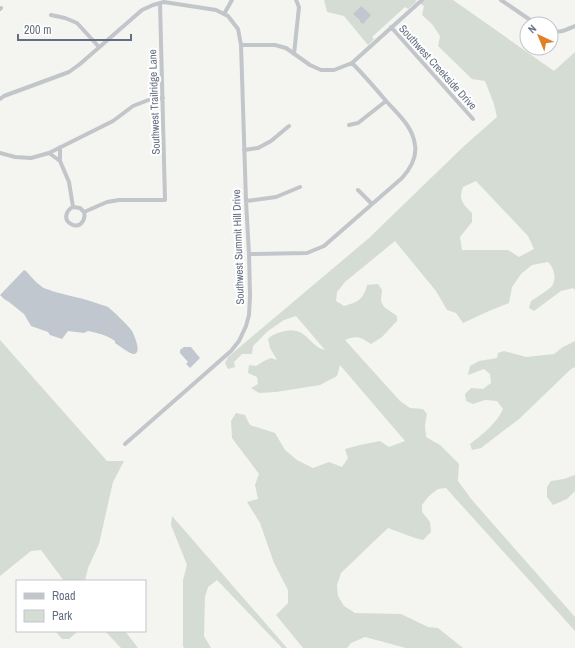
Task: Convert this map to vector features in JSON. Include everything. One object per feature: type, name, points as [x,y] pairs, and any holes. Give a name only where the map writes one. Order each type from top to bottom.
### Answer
[{"type":"street","points":[[0,99],[69,72],[142,10],[153,5],[164,2],[216,10],[224,14],[232,0]]},
{"type":"street","points":[[294,54],[299,7],[296,0]]},
{"type":"street","points":[[240,45],[275,45],[286,48],[310,65],[321,70],[334,70],[352,63],[422,0]]},
{"type":"street","points":[[501,0],[524,16]]},
{"type":"street","name":"Southwest Trailridge Lane","points":[[84,212],[107,202],[119,200],[166,200],[160,3]]},
{"type":"street","name":"Southwest Summit Hill Drive","points":[[125,444],[232,351],[239,341],[249,315],[249,254],[240,45],[238,29],[228,16],[224,14]]},
{"type":"street","points":[[51,15],[65,18],[77,23],[99,47]]},
{"type":"street","points":[[559,32],[565,31],[575,26]]},
{"type":"street","name":"Southwest Creekside Drive","points":[[391,27],[473,119]]},
{"type":"street","points":[[249,254],[307,253],[324,246],[402,178],[409,170],[414,160],[415,145],[408,126],[352,63]]},
{"type":"street","points":[[0,153],[15,157],[31,158],[48,153],[113,121],[133,106],[151,99],[163,98]]},
{"type":"street","points":[[349,125],[358,124],[386,101]]},
{"type":"street","points":[[244,150],[258,148],[271,141],[289,126]]},
{"type":"street","points":[[60,147],[60,161],[69,182],[73,207]]},
{"type":"street","points":[[48,153],[60,161]]},
{"type":"street","points":[[246,201],[276,198],[300,187]]},
{"type":"street","points":[[358,190],[372,204]]},
{"type":"street","points":[[73,207],[80,208],[84,212],[85,218],[81,223],[76,225],[70,224],[66,219],[68,210],[73,207]]},
{"type":"green space","points":[[324,0],[417,1],[408,9],[405,7],[372,37],[374,39],[368,45],[344,16],[327,12]]},
{"type":"green space","points":[[422,0],[453,0],[519,46],[519,56],[533,56],[554,71],[575,52],[575,290],[573,288],[561,291],[534,311],[529,308],[531,301],[552,286],[555,276],[552,267],[548,262],[532,265],[521,274],[512,287],[509,303],[463,323],[456,313],[447,310],[436,291],[395,241],[345,282],[337,292],[336,301],[344,306],[353,303],[362,297],[367,285],[378,284],[382,290],[381,301],[384,307],[397,316],[397,321],[382,337],[371,344],[358,338],[345,340],[400,401],[410,408],[423,409],[427,414],[425,425],[426,437],[440,445],[459,464],[458,481],[472,500],[575,617],[575,631],[446,488],[438,489],[429,496],[422,505],[422,512],[430,522],[431,532],[423,540],[388,528],[341,573],[337,585],[338,596],[344,606],[355,613],[401,614],[428,627],[438,628],[463,648],[406,648],[365,637],[351,643],[347,648],[303,648],[276,615],[288,603],[288,590],[274,563],[260,523],[247,502],[258,499],[255,485],[259,474],[232,438],[231,421],[236,413],[245,415],[250,425],[275,433],[285,450],[297,460],[313,468],[329,462],[342,467],[348,458],[345,449],[380,441],[389,447],[405,441],[340,365],[337,376],[320,385],[276,392],[259,393],[251,388],[258,384],[257,377],[248,373],[249,365],[256,366],[271,358],[277,360],[270,348],[268,339],[273,335],[285,331],[298,331],[315,345],[325,350],[296,316],[284,320],[268,331],[253,346],[252,354],[242,354],[234,362],[235,367],[228,369],[225,363],[228,357],[369,238],[463,147],[497,117],[494,104],[485,81],[472,79],[438,46],[440,36],[432,24],[422,15],[424,6],[419,3]],"holes":[[[476,181],[528,236],[534,249],[519,257],[508,250],[462,250],[460,237],[472,222],[472,213],[461,199],[463,187]]]},
{"type":"green space","points":[[0,340],[107,461],[124,461],[113,482],[99,544],[88,568],[85,580],[63,580],[41,550],[31,551],[0,576]]},
{"type":"green space","points":[[575,341],[575,367],[571,369],[519,419],[481,448],[472,450],[470,444],[493,424],[503,409],[497,401],[485,400],[473,404],[466,401],[465,394],[471,388],[483,389],[491,383],[490,374],[484,369],[468,375],[470,366],[479,361],[497,358],[498,353],[504,351],[526,357],[554,354],[563,347]]},
{"type":"green space","points":[[575,475],[575,491],[567,499],[553,505],[547,497],[547,487],[551,481],[564,479]]},
{"type":"green space","points":[[172,516],[287,648],[282,648],[217,580],[208,587],[205,597],[204,636],[211,648],[184,648],[183,580],[187,565],[171,525]]},
{"type":"green space","points":[[56,632],[77,632],[69,639],[62,639]]},
{"type":"green space","points":[[106,632],[126,632],[138,648],[121,648]]},
{"type":"shaded area","points":[[361,6],[371,15],[363,24],[353,14]]},
{"type":"shaded area","points":[[24,270],[42,287],[108,307],[125,322],[132,331],[138,348],[136,353],[129,353],[112,339],[98,333],[88,331],[84,333],[68,331],[62,339],[31,326],[24,314],[0,295]]},
{"type":"shaded area","points":[[184,347],[191,347],[200,358],[190,368],[186,364],[188,362],[180,353],[180,350]]}]
